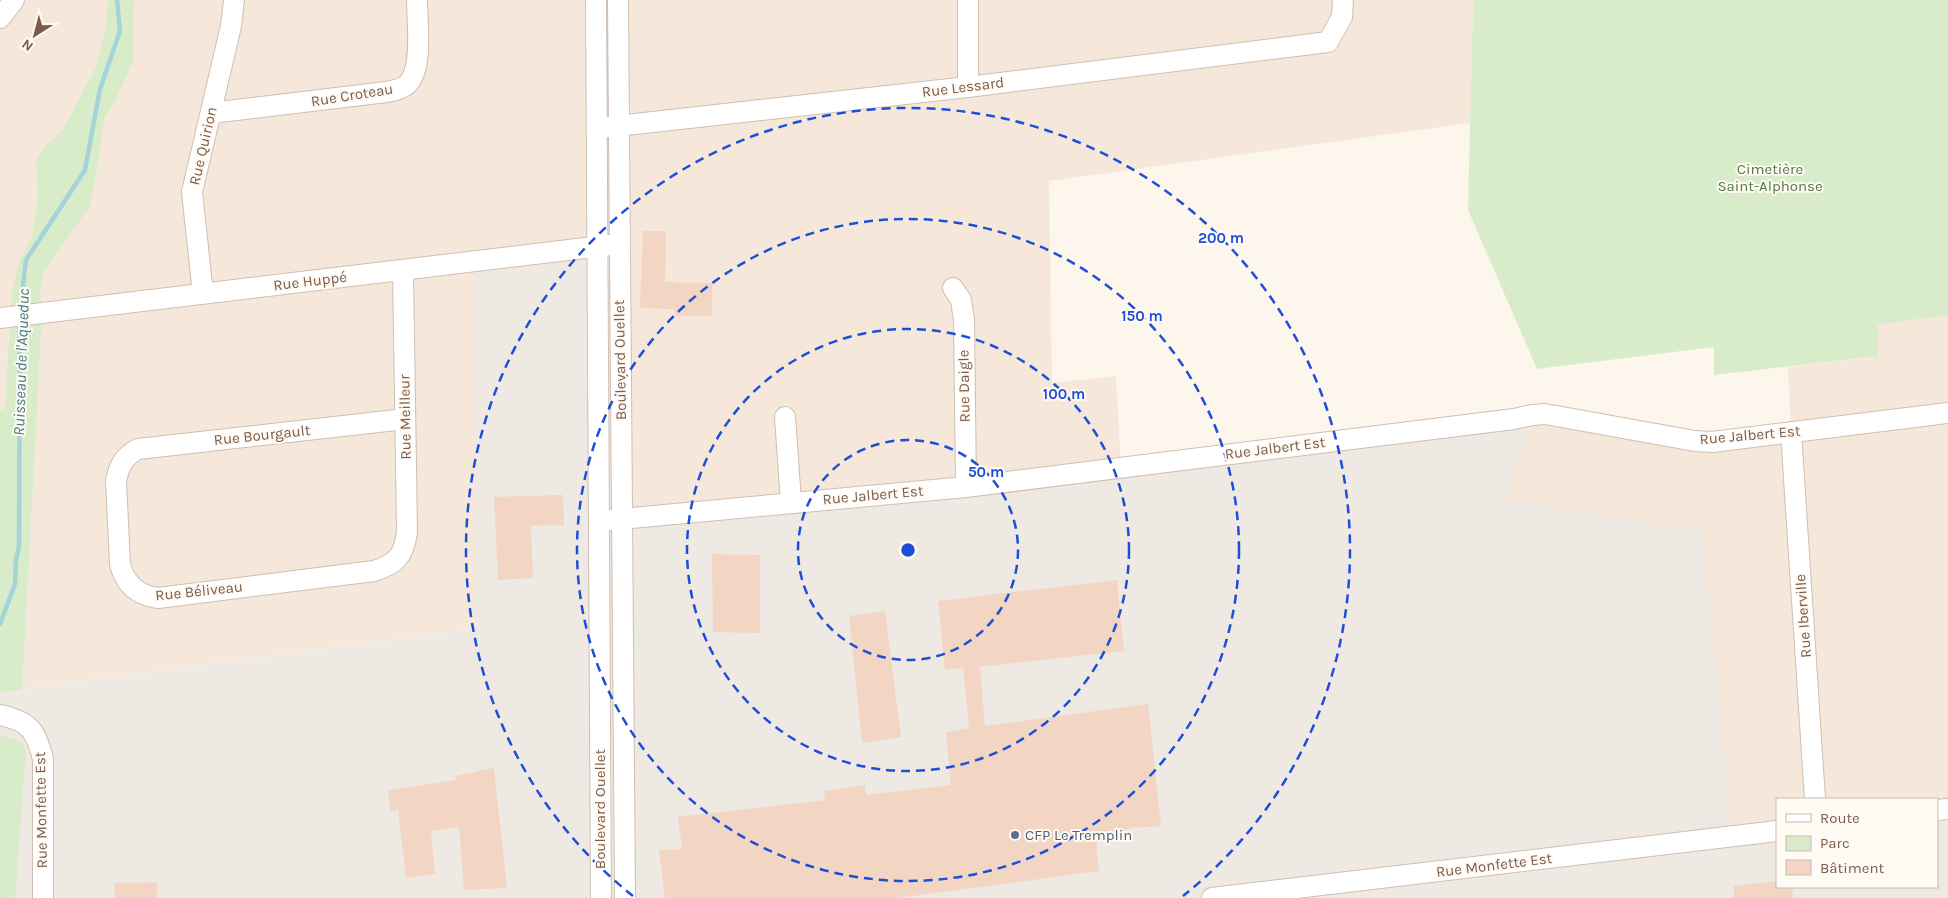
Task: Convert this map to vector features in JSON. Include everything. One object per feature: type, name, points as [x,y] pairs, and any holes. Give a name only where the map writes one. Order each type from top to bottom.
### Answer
[{"type":"street","points":[[0,18],[14,0]]},
{"type":"street","name":"Rue Quirion","points":[[204,294],[192,192],[231,26],[234,0]]},
{"type":"street","name":"Rue Croteau","points":[[211,113],[378,94],[405,86],[412,79],[417,65],[417,0]]},
{"type":"street","name":"Boulevard Ouellet","points":[[596,0],[601,898]]},
{"type":"street","name":"Boulevard Ouellet","points":[[618,0],[625,898]]},
{"type":"street","points":[[968,0],[968,87]]},
{"type":"street","name":"Rue Lessard","points":[[597,128],[968,87],[1328,42],[1342,17],[1343,0]]},
{"type":"street","name":"Rue Huppé","points":[[5,317],[619,244]]},
{"type":"street","name":"Rue Meilleur","points":[[395,561],[402,554],[406,544],[407,532],[403,270]]},
{"type":"street","name":"Rue Daigle","points":[[954,288],[960,300],[964,320],[966,487]]},
{"type":"street","name":"Rue Jalbert Est","points":[[599,521],[966,487],[1514,419],[1532,415],[1545,414],[1695,441],[1712,442],[1948,413]]},
{"type":"street","points":[[785,417],[791,502]]},
{"type":"street","name":"Rue Bourgault","points":[[123,462],[129,454],[138,449],[405,419]]},
{"type":"street","name":"Rue Iberville","points":[[1792,432],[1816,798]]},
{"type":"street","name":"Rue Béliveau","points":[[123,462],[116,481],[120,564],[128,584],[148,596],[158,598],[374,571],[395,561]]},
{"type":"street","name":"Rue Monfette Est","points":[[0,715],[19,721],[33,730],[40,744],[43,759],[43,898]]},
{"type":"street","points":[[600,719],[624,720]]},
{"type":"street","name":"Rue Monfette Est","points":[[1212,898],[1776,831]]},
{"type":"shaded area","points":[[0,0],[1473,0],[1470,123],[1049,181],[1052,383],[1116,376],[1121,467],[623,518],[475,261],[475,629],[22,689],[42,314],[10,317],[5,409],[0,410]]},
{"type":"shaded area","points":[[619,244],[623,518],[1532,415],[1507,500],[1703,533],[1732,836],[1776,831],[1776,888],[1938,888],[1938,810],[1948,809],[1948,898],[0,898],[0,410],[5,409],[10,317],[42,314],[23,689],[475,629],[475,261]]},
{"type":"shaded area","points":[[1948,315],[1948,809],[1938,810],[1938,798],[1776,798],[1776,831],[1732,836],[1506,500],[1532,415],[1695,441],[1791,431],[1788,367],[1878,356],[1878,325]]},
{"type":"green space","points":[[108,0],[134,0],[133,62],[117,97],[104,119],[90,206],[44,272],[40,288],[42,314],[22,689],[0,693],[0,410],[5,409],[12,291],[19,261],[32,238],[38,194],[36,160],[45,147],[64,128],[96,67],[106,26]]},
{"type":"green space","name":"Cimetière Saint-Alphonse","points":[[1473,0],[1948,0],[1948,315],[1878,325],[1878,356],[1714,375],[1714,347],[1537,369],[1468,210]]},
{"type":"green space","points":[[0,735],[22,742],[26,752],[15,898],[0,898]]},
{"type":"building","points":[[643,231],[666,231],[665,282],[712,283],[712,316],[676,316],[674,309],[640,308]]},
{"type":"building","points":[[563,495],[564,525],[531,526],[533,578],[498,580],[494,497]]},
{"type":"building","points":[[712,554],[760,555],[760,633],[713,632]]},
{"type":"building","points":[[1117,580],[1124,651],[980,667],[985,726],[1148,704],[1161,826],[1131,828],[1096,843],[1099,871],[898,898],[665,898],[659,850],[682,849],[678,817],[825,800],[824,791],[865,785],[866,795],[951,785],[946,732],[969,728],[963,668],[945,670],[938,601]]},
{"type":"building","points":[[885,611],[901,737],[862,743],[849,616]]},
{"type":"building","points":[[494,768],[507,888],[464,890],[459,827],[431,831],[435,874],[406,878],[398,810],[390,811],[388,790],[456,780],[455,776]]},
{"type":"building","points":[[1776,881],[1776,888],[1792,888],[1793,898],[1734,898],[1734,886]]},
{"type":"building","points":[[157,882],[157,898],[115,898],[114,883]]},
{"type":"waterway","name":"Ruisseau de l'Aqueduc","points":[[20,311],[26,260],[85,170],[100,89],[120,31],[117,0]]},
{"type":"waterway","name":"Ruisseau de l'Aqueduc","points":[[0,624],[15,584],[19,545],[20,321]]},
{"type":"place","name":"CFP Le Tremplin","points":[[1015,835]]}]
